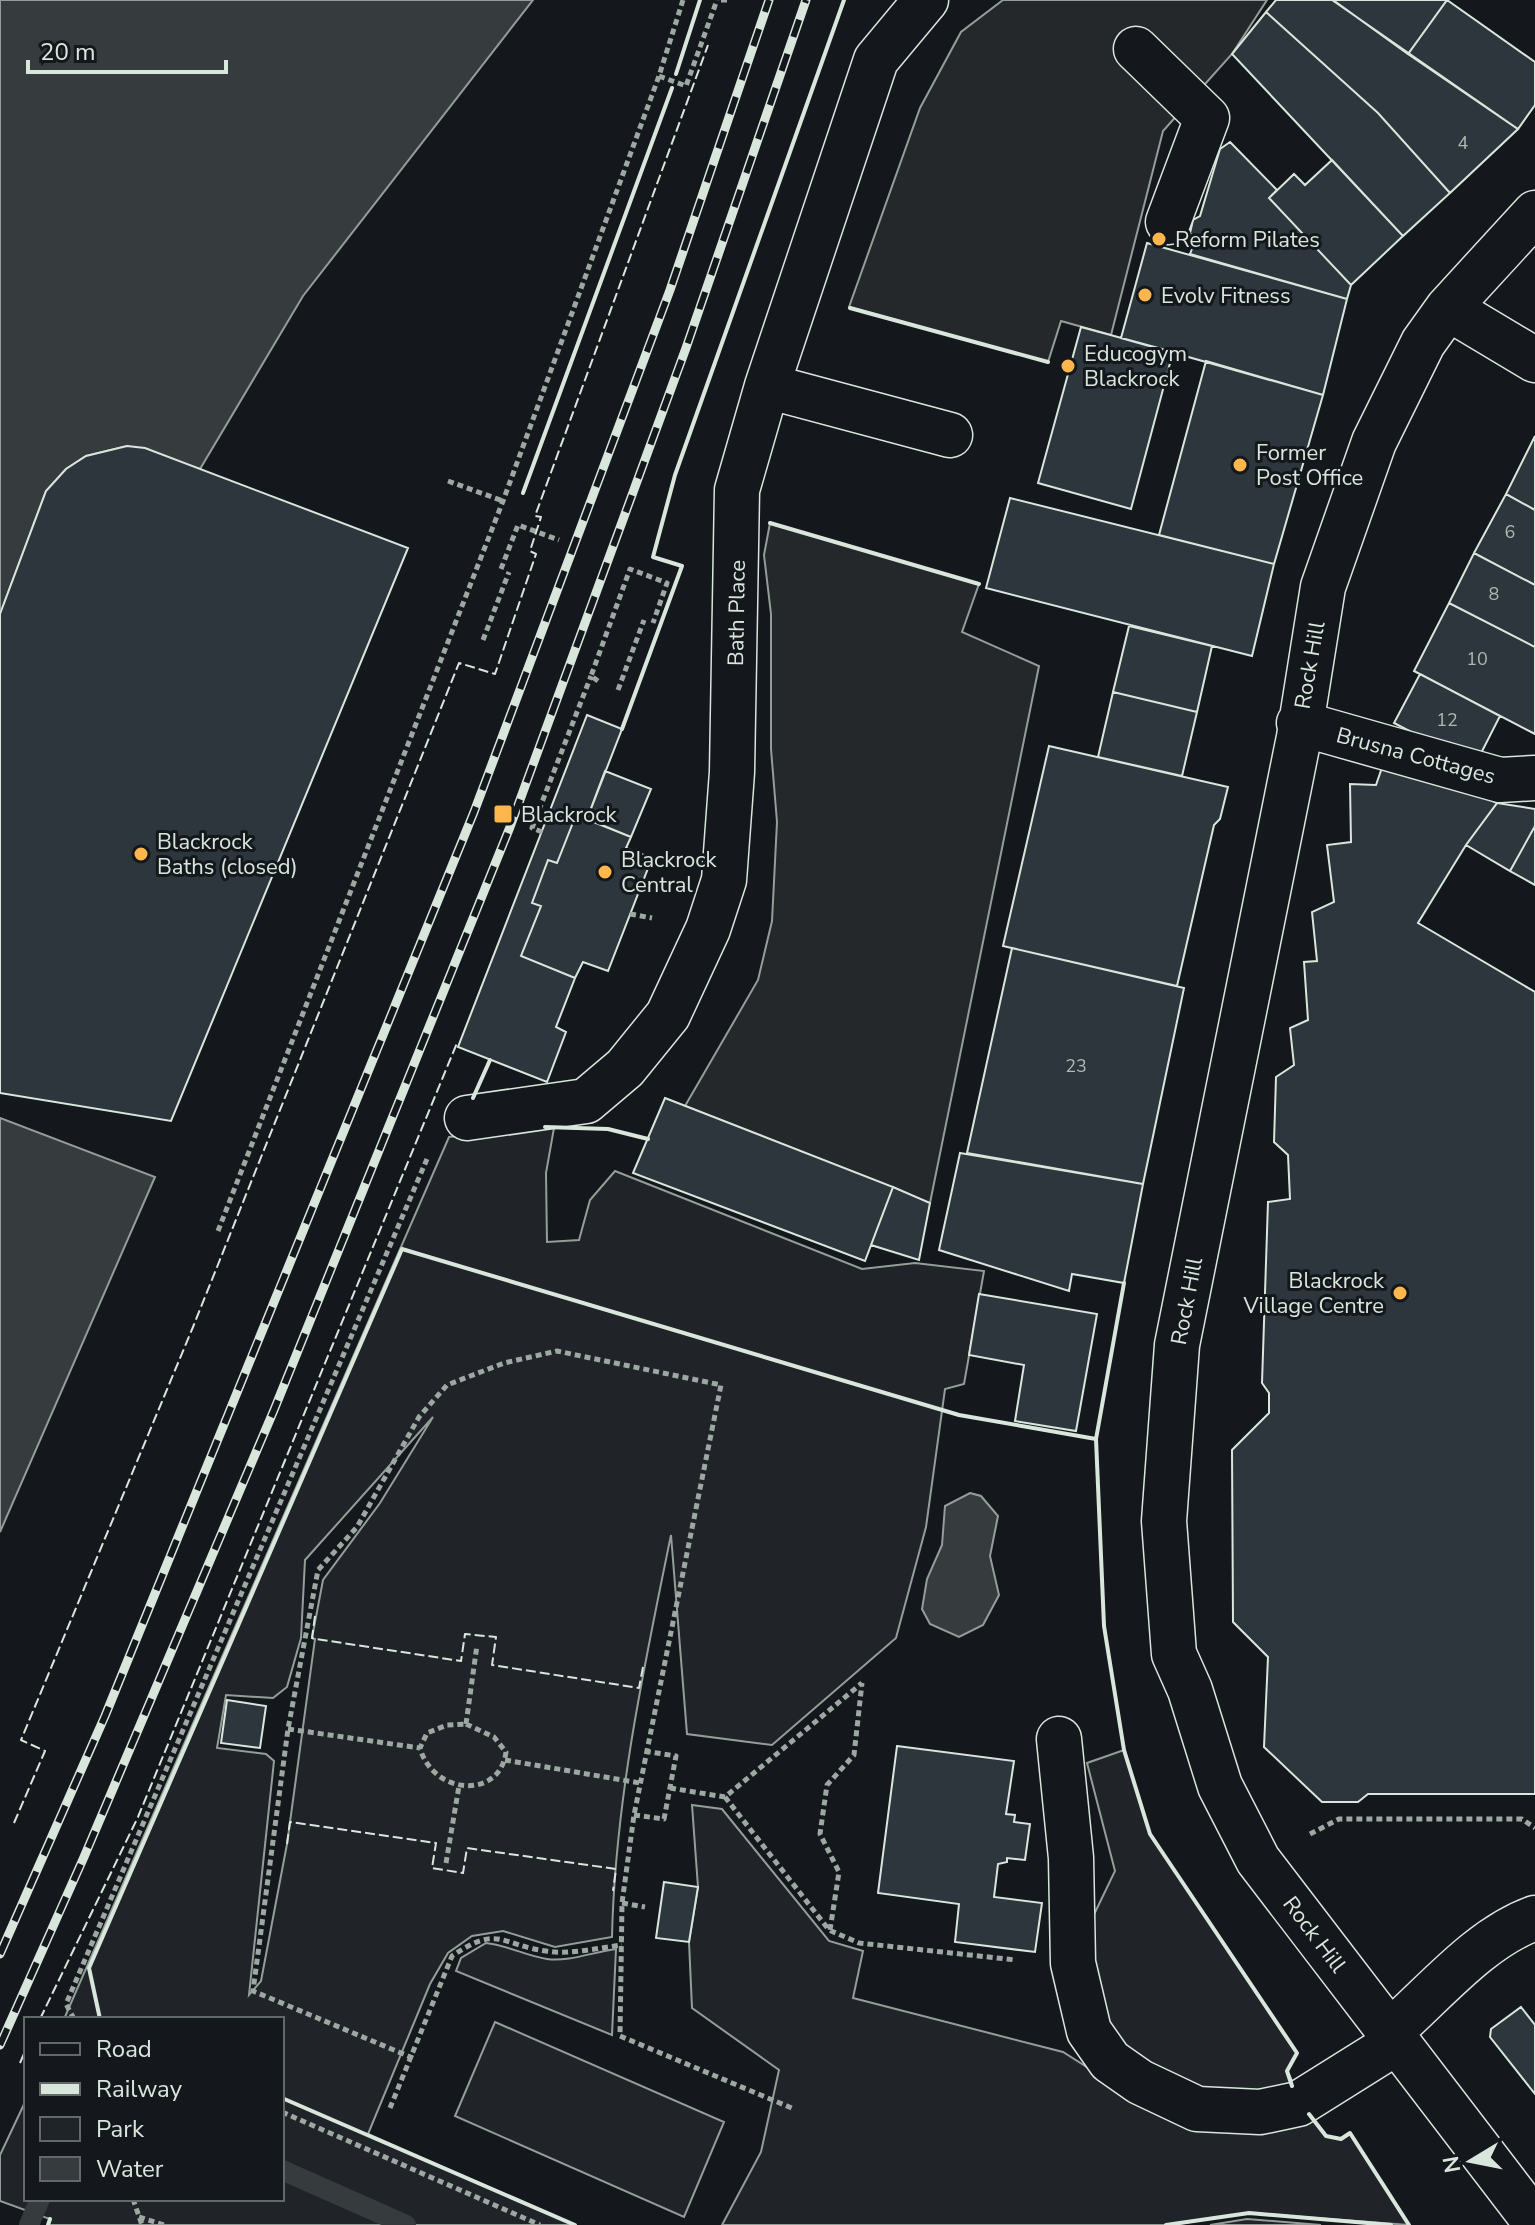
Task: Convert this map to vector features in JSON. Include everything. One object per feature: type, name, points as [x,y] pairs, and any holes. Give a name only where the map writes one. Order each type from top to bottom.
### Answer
[{"type":"street","name":"Bath Place","points":[[467,1118],[586,1101],[625,1068],[668,1015],[708,929],[724,880],[732,772],[737,490],[767,386],[876,60],[926,0]]},
{"type":"street","points":[[1136,49],[1207,118],[1168,222]]},
{"type":"street","name":"Rock Hill","points":[[1535,213],[1448,308],[1423,343],[1374,442],[1323,587],[1177,1345],[1164,1521],[1174,1654],[1190,1690],[1220,1786],[1258,1860],[1535,2222]]},
{"type":"street","points":[[1448,308],[1535,360]]},
{"type":"street","points":[[767,386],[950,435]]},
{"type":"street","name":"Brusna Cottages","points":[[1299,723],[1500,780],[1535,778]]},
{"type":"street","points":[[1059,1739],[1071,1858],[1071,1946],[1078,1994],[1089,2031],[1110,2061],[1140,2082],[1197,2109],[1260,2112],[1298,2104],[1393,2037],[1485,1948],[1511,1928],[1535,1918]]},
{"type":"path","points":[[218,1231],[503,501],[659,76],[683,0]]},
{"type":"path","points":[[659,76],[686,86],[719,0],[729,0]]},
{"type":"path","points":[[448,481],[503,501]]},
{"type":"path","points":[[501,569],[518,525],[559,540]]},
{"type":"path","points":[[542,832],[532,828],[630,569],[667,583],[653,623]]},
{"type":"path","points":[[483,640],[509,572]]},
{"type":"path","points":[[618,690],[644,620]]},
{"type":"path","points":[[591,676],[598,681]]},
{"type":"path","points":[[73,2017],[66,2004],[438,1133],[467,1118]]},
{"type":"path","points":[[413,2058],[253,1991],[288,1729],[318,1570],[357,1527],[419,1417],[447,1385],[504,1363],[557,1351],[721,1385],[644,1751],[634,1815],[622,1903],[620,2036],[794,2109]]},
{"type":"path","points":[[466,1724],[477,1645]]},
{"type":"path","points":[[725,1797],[862,1683],[854,1755],[827,1785],[820,1834],[839,1872],[829,1930]]},
{"type":"path","points":[[466,1724],[494,1737],[506,1752],[505,1760],[493,1777],[459,1786],[431,1772],[420,1748],[427,1733],[447,1725],[466,1724]]},
{"type":"path","points":[[288,1729],[420,1748]]},
{"type":"path","points":[[634,1815],[664,1819],[676,1756],[644,1751]]},
{"type":"path","points":[[505,1760],[640,1783]]},
{"type":"path","points":[[446,1863],[459,1786]]},
{"type":"path","points":[[670,1788],[725,1797],[829,1930],[859,1943],[1028,1961],[1071,1946]]},
{"type":"path","points":[[1258,1860],[1339,1819],[1522,1819],[1535,1828]]},
{"type":"path","points":[[622,1903],[645,1907]]},
{"type":"path","points":[[390,2108],[413,2058],[452,1956],[472,1943],[492,1937],[544,1951],[563,1952],[622,1945]]},
{"type":"path","points":[[284,2113],[540,2225]]},
{"type":"path","points":[[134,2201],[139,2217],[136,2225]]},
{"type":"path","points":[[139,2217],[164,2225]]},
{"type":"green space","points":[[554,1128],[546,1173],[547,1242],[579,1240],[590,1200],[615,1171],[862,1269],[915,1263],[984,1271],[964,1384],[945,1389],[926,1527],[896,1638],[772,1745],[687,1734],[671,1535],[641,1684],[625,1785],[612,1937],[555,1947],[503,1931],[472,1936],[448,1953],[430,1984],[368,2134],[575,2225],[48,2225],[50,2219],[0,2201],[0,2155],[24,2104],[24,2201],[284,2201],[284,2017],[65,2017],[449,1137]],"holes":[[[433,1417],[380,1503],[323,1580],[312,1638],[315,1639],[287,1844],[261,1981],[249,1995],[274,1761],[266,1754],[217,1748],[226,1695],[273,1698],[287,1687],[301,1638],[305,1560]]]},
{"type":"green space","points":[[1124,1750],[1150,1834],[1297,2053],[1287,2071],[1296,2088],[1218,2094],[1173,2081],[1121,2048],[1095,2013],[1088,1927],[1115,1871],[1087,1763]]},
{"type":"green space","points":[[692,1805],[722,1809],[829,1941],[863,1951],[853,1998],[1063,2052],[1134,2097],[1307,2113],[1326,2136],[1341,2139],[1350,2133],[1409,2225],[1249,2213],[1171,2225],[722,2225],[761,2152],[779,2070],[692,2008],[689,1942],[698,1887]]},
{"type":"green space","points":[[486,1943],[555,1960],[616,1949],[612,2035],[456,1971],[461,1958]]},
{"type":"green space","points":[[495,2022],[724,2122],[684,2217],[455,2116]]},
{"type":"green space","points":[[1247,2219],[1321,2225],[1210,2225]]},
{"type":"shaded area","points":[[1003,0],[1267,0],[1232,54],[1163,131],[1111,335],[1061,321],[1048,362],[849,307],[920,108],[961,32]]},
{"type":"shaded area","points":[[770,523],[979,584],[962,632],[1039,666],[930,1203],[685,1106],[758,980],[772,921],[777,822],[771,749],[771,614],[764,555]]},
{"type":"water","points":[[0,0],[533,0],[303,296],[200,469],[127,446],[86,456],[66,469],[46,491],[0,614]]},
{"type":"water","points":[[0,1118],[155,1177],[0,1532]]},
{"type":"water","points":[[970,1493],[981,1496],[998,1516],[990,1556],[999,1595],[983,1625],[959,1637],[930,1624],[922,1609],[927,1579],[942,1545],[945,1506]]},
{"type":"building","points":[[1276,0],[1332,0],[1518,129],[1450,193],[1378,113],[1266,12]]},
{"type":"building","points":[[1333,0],[1447,0],[1408,54]]},
{"type":"building","points":[[1447,0],[1535,62],[1535,105],[1518,129],[1408,54]]},
{"type":"building","points":[[1266,12],[1378,113],[1450,193],[1403,236],[1232,54]]},
{"type":"building","points":[[1230,142],[1277,190],[1269,198],[1351,285],[1347,299],[1190,254],[1195,241],[1190,233],[1193,220],[1200,216],[1220,149]]},
{"type":"building","points":[[1332,160],[1403,236],[1351,285],[1269,198],[1294,174],[1305,185]]},
{"type":"building","points":[[1147,243],[1347,299],[1323,395],[1121,338]]},
{"type":"building","points":[[1081,327],[1173,352],[1131,509],[1038,483]]},
{"type":"building","name":"Former Post Office","points":[[1206,361],[1323,395],[1274,564],[1159,535]]},
{"type":"building","points":[[1535,436],[1535,510],[1506,494]]},
{"type":"building","name":"Blackrock Baths (closed)","points":[[127,446],[145,448],[408,548],[171,1121],[0,1093],[0,614],[46,491],[66,469],[86,456]]},
{"type":"building","points":[[1506,494],[1535,510],[1535,585],[1474,553]]},
{"type":"building","points":[[1010,498],[1274,564],[1252,656],[986,588]]},
{"type":"building","points":[[1474,553],[1535,585],[1535,647],[1449,603]]},
{"type":"building","points":[[1449,603],[1535,647],[1535,734],[1414,671]]},
{"type":"building","points":[[1129,626],[1212,646],[1197,712],[1113,692]]},
{"type":"building","points":[[1420,674],[1500,716],[1475,765],[1394,723]]},
{"type":"building","points":[[1113,692],[1197,712],[1182,776],[1098,757]]},
{"type":"building","points":[[587,715],[622,729],[587,819],[576,815],[557,863],[548,860],[532,903],[541,906],[521,956],[575,978],[556,1027],[566,1032],[547,1082],[458,1047]]},
{"type":"building","points":[[1049,746],[1228,787],[1220,819],[1214,825],[1177,986],[1003,946]]},
{"type":"building","name":"Blackrock Village Centre","points":[[1388,750],[1497,803],[1466,845],[1418,923],[1535,992],[1535,1794],[1368,1794],[1358,1802],[1322,1802],[1264,1747],[1268,1657],[1233,1622],[1232,1450],[1269,1413],[1269,1393],[1262,1383],[1268,1202],[1290,1199],[1288,1155],[1274,1142],[1276,1077],[1294,1065],[1290,1028],[1308,1020],[1304,962],[1317,961],[1312,912],[1334,902],[1327,845],[1351,842],[1350,784],[1376,785]]},
{"type":"building","points":[[605,771],[651,789],[631,837],[587,819]]},
{"type":"building","points":[[1497,803],[1535,809],[1535,826],[1510,871],[1466,845]]},
{"type":"building","points":[[576,815],[631,837],[626,848],[652,858],[608,971],[583,962],[575,978],[521,956],[541,906],[532,903],[548,860],[557,863]]},
{"type":"building","points":[[1535,826],[1535,885],[1510,871]]},
{"type":"building","points":[[1012,948],[1184,988],[1143,1184],[967,1153]]},
{"type":"building","points":[[665,1098],[893,1187],[865,1261],[633,1173]]},
{"type":"building","points":[[960,1153],[1143,1184],[1124,1283],[1072,1274],[1069,1291],[939,1250]]},
{"type":"building","points":[[893,1187],[930,1203],[919,1260],[871,1245]]},
{"type":"building","points":[[979,1294],[1097,1314],[1076,1431],[1015,1421],[1024,1365],[969,1355]]},
{"type":"building","points":[[227,1700],[266,1706],[260,1748],[221,1743]]},
{"type":"building","points":[[897,1746],[1014,1761],[1006,1814],[1015,1815],[1014,1822],[1030,1824],[1025,1860],[1007,1858],[1007,1862],[998,1864],[994,1897],[1042,1903],[1035,1952],[955,1942],[959,1904],[878,1893]]},
{"type":"building","points":[[664,1882],[698,1887],[689,1942],[656,1938]]},
{"type":"building","points":[[1521,2007],[1535,2025],[1535,2094],[1490,2037],[1491,2029]]},
{"type":"waterway","points":[[284,2171],[406,2225]]},
{"type":"waterway","points":[[29,2225],[39,2201]]},
{"type":"railway","points":[[0,1954],[105,1716],[474,812],[670,290],[769,0]]},
{"type":"railway","points":[[0,2045],[84,1857],[274,1410],[510,827],[686,348],[806,0]]},
{"type":"fence","points":[[14,1823],[45,1751],[21,1740],[193,1327],[459,663],[495,674],[536,554],[530,551],[541,517],[535,516],[708,45]]},
{"type":"fence","points":[[41,2017],[138,1817],[457,1043]]},
{"type":"fence","points":[[315,1616],[312,1638],[316,1639],[461,1661],[465,1634],[496,1637],[492,1665],[639,1688],[643,1667]]},
{"type":"fence","points":[[287,1844],[290,1822],[436,1843],[432,1868],[463,1873],[467,1848],[616,1869],[613,1891]]},
{"type":"fence","points":[[20,2063],[24,2054]]},
{"type":"wall","points":[[676,74],[700,0]]},
{"type":"wall","points":[[622,729],[682,566],[653,557],[675,475],[844,0]]},
{"type":"wall","points":[[523,493],[672,88]]},
{"type":"wall","points":[[850,308],[1048,362]]},
{"type":"wall","points":[[770,523],[979,584]]},
{"type":"wall","points":[[473,1098],[490,1060]]},
{"type":"wall","points":[[545,1127],[608,1129],[648,1139]]},
{"type":"wall","points":[[100,2017],[89,1968],[402,1249],[959,1415],[1096,1439],[1104,1626],[1124,1750],[1150,1834],[1297,2053],[1287,2071],[1292,2086]]},
{"type":"wall","points":[[1096,1439],[1124,1283]]},
{"type":"wall","points":[[284,2099],[575,2225]]},
{"type":"wall","points":[[1309,2114],[1326,2136],[1341,2139],[1350,2133],[1409,2225]]},
{"type":"wall","points":[[1166,2225],[1249,2213],[1391,2225]]},
{"type":"wall","points":[[48,2225],[50,2219]]},
{"type":"place","name":"Reform Pilates","points":[[1159,239]]},
{"type":"place","name":"Evolv Fitness","points":[[1145,295]]},
{"type":"place","name":"Educogym Blackrock","points":[[1068,366]]},
{"type":"place","name":"Former Post Office","points":[[1240,465]]},
{"type":"place","name":"Blackrock","points":[[503,814]]},
{"type":"place","name":"Blackrock Baths (closed)","points":[[141,854]]},
{"type":"place","name":"Blackrock Central","points":[[605,872]]},
{"type":"place","name":"Blackrock Village Centre","points":[[1400,1293]]}]
